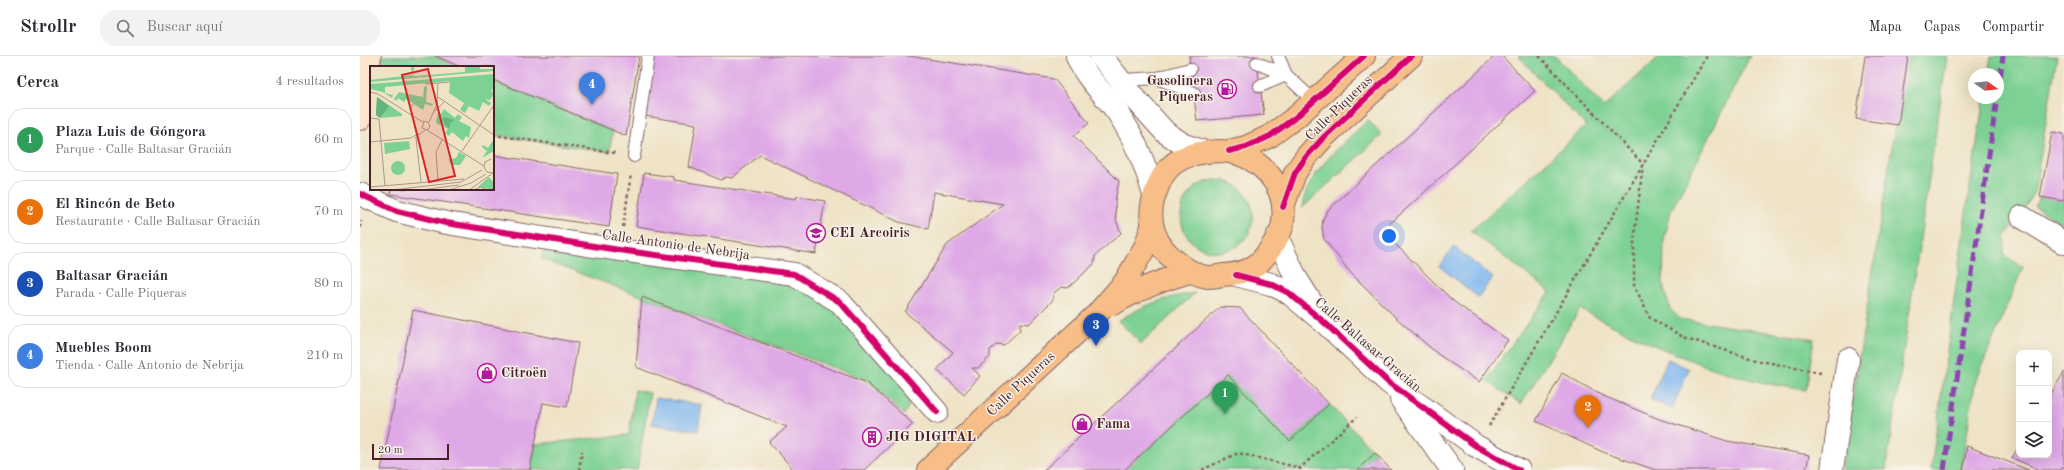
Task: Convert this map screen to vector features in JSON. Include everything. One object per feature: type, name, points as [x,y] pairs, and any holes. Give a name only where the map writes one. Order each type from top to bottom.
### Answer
[{"type":"main road","points":[[360,119],[370,56]]},
{"type":"main road","name":"Calle Piqueras","points":[[1229,152],[1270,136],[1296,117],[1364,56]]},
{"type":"main road","name":"Calle Piqueras","points":[[1283,207],[1295,172],[1306,157],[1323,138],[1412,56]]},
{"type":"main road","points":[[1205,152],[1229,152],[1249,158],[1263,166],[1277,190],[1283,207],[1283,222],[1278,237],[1262,262],[1251,269],[1236,275],[1208,277],[1190,272],[1164,250],[1152,226],[1151,210],[1154,195],[1161,178],[1172,165],[1189,156],[1205,152]]},
{"type":"main road","name":"Calle Piqueras","points":[[928,470],[1097,314],[1125,282],[1145,247],[1152,226]]},
{"type":"main road","name":"Calle Piqueras","points":[[1097,314],[1135,291],[1157,281],[1190,272]]},
{"type":"street","points":[[1059,56],[1079,61],[1118,113],[1142,157],[1154,195]]},
{"type":"street","points":[[1101,56],[1166,132],[1184,145],[1205,152]]},
{"type":"street","points":[[1114,56],[1127,87]]},
{"type":"street","name":"Calle Antonio de Nebrija","points":[[360,194],[397,210],[446,223],[619,250],[794,274],[840,302],[937,412]]},
{"type":"street","points":[[2022,217],[2064,243]]},
{"type":"street","name":"Calle Baltasar Gracián","points":[[1278,237],[1296,278],[1325,323]]},
{"type":"street","name":"Calle Baltasar Gracián","points":[[1236,275],[1271,284],[1289,293],[1325,323],[1388,382],[1476,446],[1519,470]]},
{"type":"street","points":[[1832,470],[1847,368]]},
{"type":"street","name":"Calle Baltasar Gracián","points":[[1388,382],[1452,470]]},
{"type":"lane","points":[[634,156],[648,56]]},
{"type":"lane","points":[[1278,56],[1286,75]]},
{"type":"lane","points":[[1257,63],[1286,75],[1314,101]]},
{"type":"lane","points":[[1127,87],[1190,69]]},
{"type":"lane","points":[[1260,86],[1286,75]]},
{"type":"lane","points":[[1156,78],[1194,93]]},
{"type":"path","points":[[1539,56],[1643,164]]},
{"type":"path","points":[[1476,446],[1499,410],[1707,56]]},
{"type":"path","points":[[494,135],[634,156],[619,250]]},
{"type":"path","points":[[1643,164],[1634,240],[1634,285],[1650,318],[1683,338],[1756,360],[1847,368]]},
{"type":"path","points":[[1202,470],[1238,453],[1300,469],[1357,417]]},
{"type":"path","points":[[579,470],[582,451]]},
{"type":"green space","points":[[382,56],[433,56],[457,66],[381,66]]},
{"type":"green space","points":[[1518,56],[1555,56],[1604,107],[1660,56],[1750,56],[1671,211],[1664,240],[1663,284],[1670,309],[1680,319],[1814,339],[1806,390],[1772,385],[1729,374],[1685,358],[1643,340],[1580,309],[1521,404],[1486,380],[1550,292],[1471,231],[1586,126]]},
{"type":"green space","points":[[1906,56],[1947,56],[1886,470],[1842,470]]},
{"type":"green space","points":[[1991,56],[2057,56],[2034,194],[2006,235],[2004,255],[2023,267],[1975,383],[1961,470],[1931,470],[1966,212],[1983,104],[2004,104],[2004,68],[1989,68]]},
{"type":"green space","points":[[494,81],[613,131],[609,152],[494,135]]},
{"type":"green space","points":[[1368,120],[1382,135],[1302,208],[1310,183],[1318,171]]},
{"type":"green space","points":[[1217,180],[1237,186],[1247,196],[1253,216],[1247,236],[1237,246],[1217,252],[1197,246],[1187,236],[1181,216],[1187,196],[1197,186]]},
{"type":"green space","points":[[2040,197],[2064,201],[2064,225],[2034,206]]},
{"type":"green space","points":[[545,247],[791,278],[835,304],[908,385],[910,403],[904,415],[867,380],[541,259]]},
{"type":"green space","points":[[1195,293],[1141,344],[1118,321],[1136,310],[1155,302]]},
{"type":"green space","points":[[1228,375],[1291,440],[1329,404],[1375,453],[1357,470],[1124,470]]},
{"type":"green space","points":[[635,390],[650,393],[637,470],[530,470],[535,444],[629,435]]},
{"type":"water","points":[[1454,247],[1493,278],[1478,297],[1439,266]]},
{"type":"water","points":[[1668,359],[1689,369],[1672,409],[1650,399]]},
{"type":"water","points":[[656,398],[702,405],[698,431],[652,424]]},
{"type":"building","points":[[435,56],[639,56],[626,136],[494,80],[494,66],[459,66]]},
{"type":"building","points":[[653,56],[909,56],[1054,79],[1089,123],[1074,136],[1119,181],[1115,201],[1116,220],[1121,233],[1095,256],[1094,264],[1068,288],[1061,287],[1053,294],[1053,300],[1029,324],[1020,323],[1020,330],[1004,345],[997,344],[990,350],[990,357],[978,368],[972,368],[980,376],[964,394],[937,370],[953,352],[905,312],[947,245],[1003,204],[934,192],[928,229],[899,222],[760,155],[732,178],[726,177],[721,180],[689,167],[696,124],[645,116]]},
{"type":"building","name":"Gasolinera Piqueras","points":[[1189,56],[1256,56],[1264,115],[1197,121]]},
{"type":"building","points":[[1495,56],[1502,56],[1535,91],[1382,231],[1453,301],[1508,340],[1479,382],[1439,355],[1395,317],[1349,271],[1324,239],[1322,227],[1323,219],[1328,210]]},
{"type":"building","points":[[1865,56],[1908,56],[1898,125],[1856,119]]},
{"type":"building","points":[[2052,132],[2064,134],[2064,201],[2040,197]]},
{"type":"building","points":[[494,155],[617,174],[609,227],[390,194],[391,190],[494,190]]},
{"type":"building","points":[[644,173],[674,177],[674,180],[796,199],[797,196],[825,201],[816,254],[636,226]]},
{"type":"building","points":[[642,297],[867,383],[913,424],[864,470],[790,470],[792,468],[769,442],[787,427],[636,367]]},
{"type":"building","points":[[1220,307],[1240,308],[1329,404],[1290,441],[1228,375],[1124,470],[1044,470]]},
{"type":"building","name":"Citroën","points":[[413,310],[578,343],[567,407],[543,403],[530,470],[381,470]]},
{"type":"building","points":[[2064,372],[2064,468],[2062,467],[2060,470],[2040,470],[2012,458],[2016,451],[2016,458],[2052,458],[2052,392]]},
{"type":"building","points":[[1562,373],[1601,395],[1659,419],[1727,441],[1809,455],[1806,470],[1656,470],[1605,453],[1536,421]]},
{"type":"building","points":[[1967,446],[2029,470],[1963,470]]},
{"type":"building","points":[[1375,453],[1391,470],[1357,470]]},
{"type":"marked path","points":[[2001,68],[2003,56]]},
{"type":"marked path","points":[[1944,470],[1996,104]]},
{"type":"cycle path","points":[[1229,151],[1246,147],[1270,136],[1296,117],[1364,56]]},
{"type":"cycle path","points":[[1283,207],[1295,173],[1306,157],[1323,138],[1411,56]]},
{"type":"cycle path","points":[[360,194],[397,211],[446,223],[619,250],[794,274],[840,302],[937,412]]},
{"type":"cycle path","points":[[1236,275],[1271,284],[1289,293],[1325,323],[1388,382],[1476,446],[1519,470]]},
{"type":"place","name":"Gasolinera Piqueras","points":[[1227,89]]},
{"type":"place","name":"Muebles Boom","points":[[592,105]]},
{"type":"place","name":"CEI Arcoiris","points":[[816,233]]},
{"type":"place","name":"Baltasar Gracián","points":[[1096,346]]},
{"type":"place","name":"Citroën","points":[[487,373]]},
{"type":"place","name":"Plaza Luis de Góngora","points":[[1225,414]]},
{"type":"place","name":"Fama","points":[[1082,424]]},
{"type":"place","name":"El Rincón de Beto","points":[[1588,428]]},
{"type":"place","name":"JIG DIGITAL","points":[[872,437]]}]
